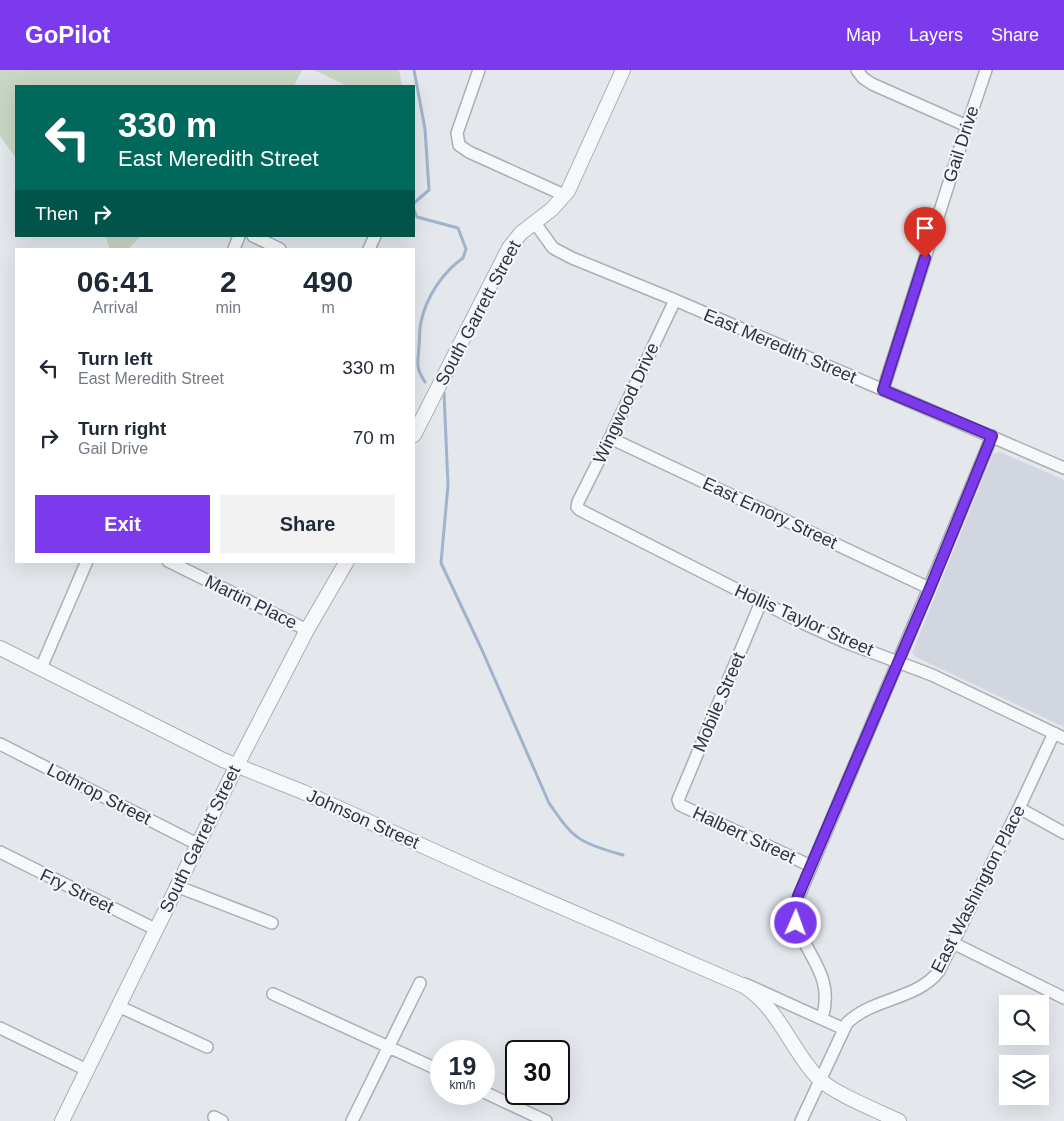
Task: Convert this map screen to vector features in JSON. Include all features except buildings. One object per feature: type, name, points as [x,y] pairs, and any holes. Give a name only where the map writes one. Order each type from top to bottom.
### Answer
[{"type":"street","points":[[479,70],[457,133],[459,145],[469,152],[564,195]]},
{"type":"street","name":"South Garrett Street","points":[[415,433],[514,240],[552,209],[572,184],[623,70]]},
{"type":"street","points":[[857,70],[863,78],[883,90],[967,126]]},
{"type":"street","name":"Gail Drive","points":[[883,390],[983,71]]},
{"type":"street","name":"East Meredith Street","points":[[535,223],[553,248],[561,253],[675,300],[1064,468]]},
{"type":"street","points":[[255,237],[278,248]]},
{"type":"street","name":"Wingwood Drive","points":[[577,507],[675,300]]},
{"type":"street","points":[[822,1018],[825,1004],[824,982],[798,929],[795,917],[796,903],[897,661],[930,588],[992,436]]},
{"type":"street","name":"East Emory Street","points":[[610,438],[930,588]]},
{"type":"street","name":"Hollis Taylor Street","points":[[577,507],[584,514],[845,642],[932,675],[1059,735]]},
{"type":"street","points":[[41,668],[86,563]]},
{"type":"street","name":"Martin Place","points":[[172,563],[307,630]]},
{"type":"street","name":"South Garrett Street","points":[[62,1121],[237,765],[307,630],[346,563]]},
{"type":"street","name":"Mobile Street","points":[[678,802],[761,602]]},
{"type":"street","name":"Johnson Street","points":[[0,648],[223,760],[303,792],[508,884],[731,980],[750,990],[768,1007],[820,1080],[899,1121]]},
{"type":"street","name":"East Washington Place","points":[[801,1121],[844,1029],[851,1019],[863,1010],[928,983],[939,971],[1019,808],[1059,735]]},
{"type":"street","name":"Lothrop Street","points":[[0,744],[197,844]]},
{"type":"street","name":"Halbert Street","points":[[678,802],[680,805],[811,866]]},
{"type":"street","points":[[1019,808],[1064,832]]},
{"type":"street","name":"Fry Street","points":[[0,852],[155,929]]},
{"type":"street","points":[[176,886],[272,923]]},
{"type":"street","points":[[952,943],[1064,998]]},
{"type":"street","name":"Johnson Street","points":[[731,980],[757,988],[844,1029]]},
{"type":"street","points":[[352,1121],[420,983]]},
{"type":"street","points":[[273,994],[430,1066]]},
{"type":"street","points":[[118,1006],[207,1047]]},
{"type":"street","points":[[0,1028],[87,1070]]},
{"type":"street","points":[[495,1097],[546,1121]]},
{"type":"shaded area","points":[[1000,452],[1064,480],[1064,727],[916,657],[912,653],[993,454]]},
{"type":"green space","points":[[0,70],[302,70],[294,85],[15,85],[15,157],[0,136]]},
{"type":"green space","points":[[314,70],[399,70],[402,85],[345,85]]},
{"type":"green space","points":[[105,237],[140,237],[129,248],[110,248]]},
{"type":"waterway","points":[[414,70],[425,129],[429,190],[415,202]]},
{"type":"waterway","points":[[415,212],[417,217],[458,228],[466,249],[463,258],[449,270],[436,286],[423,313],[420,328],[418,365],[425,382]]},
{"type":"waterway","points":[[444,393],[448,485],[441,563],[482,650],[549,803],[565,825],[580,839],[623,855]]},
{"type":"route","points":[[796,923],[795,909],[798,896],[897,661],[930,588],[992,436],[883,390],[925,258]]}]
